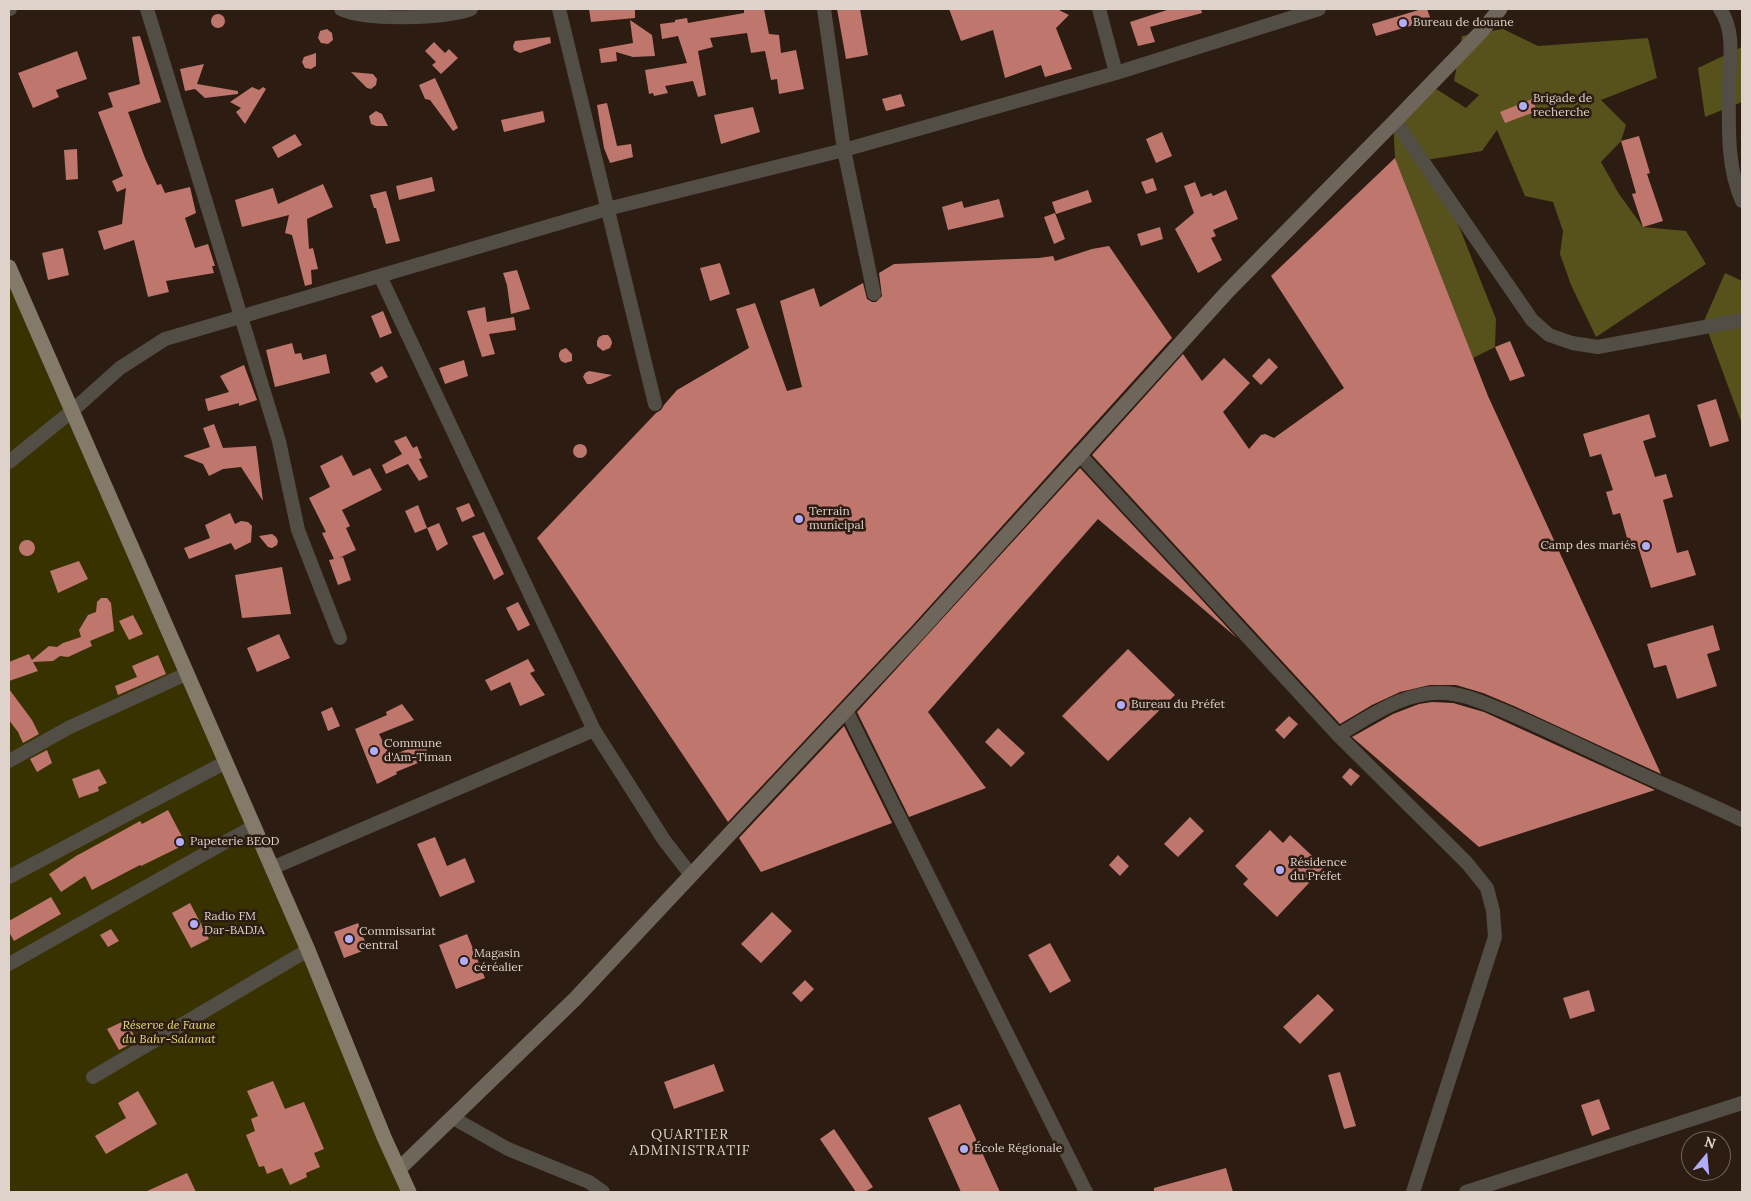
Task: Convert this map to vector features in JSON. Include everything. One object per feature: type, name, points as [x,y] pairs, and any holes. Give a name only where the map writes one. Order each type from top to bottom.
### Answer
[{"type":"main road","points":[[399,1169],[575,999],[846,710],[1228,291],[1480,33],[1500,9]]},
{"type":"main road","points":[[9,267],[308,950],[408,1192]]},
{"type":"street","points":[[146,9],[279,441],[298,530],[340,638]]},
{"type":"street","points":[[340,9],[351,13],[399,17],[459,13],[471,9]]},
{"type":"street","points":[[559,9],[654,404]]},
{"type":"street","points":[[824,9],[844,150],[874,294]]},
{"type":"street","points":[[1099,9],[1116,73]]},
{"type":"street","points":[[9,462],[72,411],[120,368],[165,340],[607,209],[844,150],[1116,73],[1319,9]]},
{"type":"street","points":[[1720,9],[1726,16],[1730,39],[1729,113],[1732,173],[1742,201]]},
{"type":"street","points":[[1395,121],[1532,320],[1550,335],[1572,343],[1598,347],[1742,320]]},
{"type":"street","points":[[380,276],[594,730],[664,840],[691,875]]},
{"type":"street","points":[[1080,454],[1338,735],[1467,864],[1487,888],[1493,911],[1494,937],[1413,1192]]},
{"type":"street","points":[[9,761],[70,727],[186,674]]},
{"type":"street","points":[[1338,735],[1390,705],[1417,696],[1446,693],[1479,701],[1562,736],[1633,770],[1705,801],[1742,820]]},
{"type":"street","points":[[846,710],[1086,1192]]},
{"type":"street","points":[[272,868],[594,730]]},
{"type":"street","points":[[9,877],[226,762]]},
{"type":"street","points":[[9,964],[254,826]]},
{"type":"street","points":[[93,1077],[308,950]]},
{"type":"street","points":[[1466,1192],[1742,1103]]},
{"type":"street","points":[[453,1118],[508,1149],[589,1182],[603,1192]]},
{"type":"green space","name":"Réserve de Faune du Bahr-Salamat","points":[[9,267],[407,1192],[9,1192]]},
{"type":"shaded area","points":[[1503,29],[1538,46],[1648,38],[1657,78],[1601,100],[1626,125],[1621,141],[1601,162],[1619,194],[1643,227],[1686,231],[1706,264],[1596,337],[1571,285],[1560,254],[1563,231],[1553,202],[1525,196],[1497,130],[1482,151],[1426,160],[1460,229],[1496,319],[1495,347],[1473,358],[1395,158],[1393,119],[1430,85],[1466,108],[1479,95],[1454,81],[1462,36]]},
{"type":"shaded area","points":[[1742,47],[1742,102],[1705,117],[1698,68]]},
{"type":"shaded area","points":[[1725,273],[1742,281],[1742,424],[1704,321]]},
{"type":"building","points":[[589,9],[635,9],[635,18],[591,22]]},
{"type":"building","points":[[764,9],[769,34],[779,35],[781,53],[796,50],[804,89],[779,94],[777,79],[771,80],[765,51],[751,53],[747,33],[710,38],[713,47],[698,51],[706,95],[698,97],[693,81],[665,86],[668,93],[654,96],[653,93],[649,94],[645,70],[687,63],[678,36],[662,39],[660,24],[687,18],[688,23],[744,13],[744,10]]},
{"type":"building","points":[[837,9],[860,9],[868,55],[846,59]]},
{"type":"building","points":[[949,9],[1057,9],[1069,15],[1056,28],[1072,69],[1045,77],[1041,65],[1005,78],[993,30],[961,41]]},
{"type":"building","points":[[1170,9],[1201,9],[1202,13],[1150,27],[1155,42],[1138,46],[1130,22]]},
{"type":"building","points":[[1427,9],[1431,20],[1376,36],[1372,24]]},
{"type":"building","points":[[218,14],[223,16],[225,21],[223,26],[218,28],[213,26],[211,21],[213,16]]},
{"type":"building","points":[[630,20],[652,35],[655,56],[633,57],[616,52],[617,61],[601,63],[599,49],[633,43]]},
{"type":"building","points":[[327,29],[332,33],[333,40],[328,44],[321,43],[318,38],[320,31]]},
{"type":"building","points":[[140,36],[161,102],[128,112],[157,185],[161,184],[165,193],[190,187],[196,213],[185,218],[195,248],[208,244],[215,266],[212,266],[214,273],[166,281],[169,292],[148,297],[134,240],[104,250],[98,231],[122,224],[126,188],[117,192],[112,181],[123,176],[98,112],[113,107],[108,93],[140,84],[132,37]]},
{"type":"building","points":[[550,37],[551,43],[520,53],[514,50],[515,41]]},
{"type":"building","points":[[434,42],[445,53],[449,49],[458,58],[441,74],[432,65],[436,62],[425,51]]},
{"type":"building","points":[[77,51],[87,79],[56,90],[59,97],[33,108],[18,73]]},
{"type":"building","points":[[316,53],[316,66],[311,69],[305,68],[302,62],[304,57]]},
{"type":"building","points":[[204,64],[197,84],[238,91],[238,94],[205,98],[195,89],[185,91],[180,69]]},
{"type":"building","points":[[351,72],[373,74],[377,79],[376,85],[371,89],[367,88]]},
{"type":"building","points":[[435,78],[458,128],[453,131],[430,100],[425,99],[419,85]]},
{"type":"building","points":[[252,87],[259,90],[263,87],[266,89],[245,124],[236,112],[241,108],[230,102]]},
{"type":"building","points":[[901,94],[905,106],[886,111],[882,99]]},
{"type":"building","points":[[1532,99],[1537,111],[1505,123],[1500,112]]},
{"type":"building","points":[[607,103],[617,146],[631,144],[633,157],[610,163],[604,148],[597,105]]},
{"type":"building","points":[[753,107],[760,132],[721,144],[714,115]]},
{"type":"building","points":[[376,111],[382,114],[388,126],[371,124],[369,116]]},
{"type":"building","points":[[543,111],[545,122],[504,132],[501,120]]},
{"type":"building","points":[[1162,132],[1172,156],[1156,163],[1146,139]]},
{"type":"building","points":[[295,134],[302,145],[278,158],[272,147]]},
{"type":"building","points":[[1639,136],[1650,173],[1647,174],[1663,221],[1643,227],[1632,194],[1636,193],[1621,141]]},
{"type":"building","points":[[77,149],[78,179],[66,180],[64,150]]},
{"type":"building","points":[[1395,158],[1488,396],[1661,774],[1514,706],[1483,693],[1456,685],[1430,685],[1400,692],[1372,705],[1340,724],[1092,455],[1183,354],[1202,381],[1224,358],[1250,383],[1223,412],[1249,449],[1261,435],[1265,434],[1274,438],[1344,388],[1271,276]]},
{"type":"building","points":[[432,177],[435,191],[399,200],[396,186]]},
{"type":"building","points":[[1153,178],[1157,190],[1146,194],[1141,182]]},
{"type":"building","points":[[1195,182],[1201,197],[1211,193],[1213,196],[1226,190],[1238,219],[1213,230],[1216,236],[1211,238],[1222,260],[1198,273],[1175,229],[1194,213],[1184,186]]},
{"type":"building","points":[[323,184],[333,207],[307,219],[309,249],[313,248],[318,269],[311,270],[312,284],[305,286],[292,235],[285,233],[289,215],[242,227],[235,200],[273,188],[278,204]]},
{"type":"building","points":[[1088,190],[1092,202],[1056,214],[1052,202]]},
{"type":"building","points":[[386,191],[400,241],[386,244],[376,208],[374,208],[370,195]]},
{"type":"building","points":[[999,199],[1004,217],[948,230],[942,207],[962,201],[964,208]]},
{"type":"building","points":[[1055,213],[1065,239],[1054,244],[1044,217]]},
{"type":"building","points":[[1160,227],[1163,239],[1141,246],[1137,234]]},
{"type":"building","points":[[1109,246],[1172,338],[911,627],[728,822],[537,538],[656,413],[661,410],[677,390],[749,348],[736,309],[755,303],[787,391],[802,387],[780,301],[814,288],[820,307],[863,283],[867,299],[876,302],[882,296],[879,273],[894,264],[1053,256],[1055,261],[1092,249]]},
{"type":"building","points":[[63,248],[69,275],[48,280],[42,253]]},
{"type":"building","points":[[720,263],[730,294],[710,301],[700,268]]},
{"type":"building","points":[[517,270],[530,309],[511,314],[507,285],[503,273]]},
{"type":"building","points":[[485,307],[487,322],[514,317],[516,330],[489,334],[495,354],[482,357],[467,311]]},
{"type":"building","points":[[383,311],[392,333],[380,338],[371,316]]},
{"type":"building","points":[[603,335],[608,335],[612,343],[610,348],[603,351],[597,346],[597,341]]},
{"type":"building","points":[[1510,341],[1525,376],[1510,381],[1495,347]]},
{"type":"building","points":[[292,343],[295,354],[301,353],[303,360],[326,354],[330,373],[275,387],[266,350]]},
{"type":"building","points":[[566,348],[572,354],[572,361],[565,363],[561,361],[559,353]]},
{"type":"building","points":[[1269,358],[1278,367],[1261,385],[1252,376]]},
{"type":"building","points":[[464,360],[468,376],[445,384],[439,368]]},
{"type":"building","points":[[244,365],[257,400],[239,406],[239,403],[208,411],[205,399],[229,392],[220,376]]},
{"type":"building","points":[[382,366],[388,377],[376,383],[370,373]]},
{"type":"building","points":[[589,371],[612,375],[587,384],[583,377]]},
{"type":"building","points":[[1716,399],[1729,441],[1710,447],[1697,405]]},
{"type":"building","points":[[1649,414],[1656,437],[1643,441],[1655,477],[1666,474],[1673,497],[1663,500],[1677,553],[1688,550],[1696,575],[1651,588],[1637,543],[1629,545],[1620,513],[1613,515],[1606,492],[1613,490],[1601,454],[1590,457],[1583,434]]},
{"type":"building","points":[[214,424],[223,448],[256,446],[263,501],[241,467],[223,469],[209,476],[203,464],[183,456],[210,447],[203,428]]},
{"type":"building","points":[[406,436],[413,448],[417,446],[422,458],[419,459],[428,477],[419,481],[408,464],[386,474],[382,465],[402,454],[394,441]]},
{"type":"building","points":[[580,444],[585,446],[587,451],[585,456],[580,458],[575,456],[573,451],[575,446]]},
{"type":"building","points":[[342,455],[353,476],[370,468],[382,490],[342,510],[350,526],[346,528],[356,550],[339,558],[343,557],[351,580],[338,585],[329,560],[334,559],[322,533],[326,532],[309,498],[330,487],[320,466]]},
{"type":"building","points":[[1080,468],[1237,638],[1098,519],[928,712],[986,788],[909,817],[857,712]]},
{"type":"building","points":[[469,503],[475,516],[462,522],[456,508]]},
{"type":"building","points":[[418,505],[427,528],[415,533],[405,511]]},
{"type":"building","points":[[230,513],[235,524],[241,521],[248,522],[252,526],[251,542],[235,550],[231,543],[189,559],[184,548],[210,538],[205,525]]},
{"type":"building","points":[[439,523],[448,544],[437,551],[427,528]]},
{"type":"building","points":[[484,532],[504,574],[494,580],[472,536]]},
{"type":"building","points":[[272,534],[278,541],[277,545],[272,548],[268,547],[259,536]]},
{"type":"building","points":[[27,540],[33,542],[35,548],[33,554],[27,556],[21,554],[19,548],[21,542]]},
{"type":"building","points":[[79,561],[88,579],[58,593],[50,571]]},
{"type":"building","points":[[282,567],[291,614],[242,618],[235,575]]},
{"type":"building","points":[[101,598],[107,598],[111,603],[114,631],[90,641],[92,646],[68,657],[60,656],[53,661],[33,662],[38,671],[9,681],[9,662],[29,654],[32,660],[49,646],[57,647],[81,637],[79,630],[88,615],[96,612],[97,602]]},
{"type":"building","points":[[518,602],[530,625],[518,631],[506,608]]},
{"type":"building","points":[[133,615],[143,634],[129,640],[119,621]]},
{"type":"building","points":[[1713,625],[1720,650],[1707,654],[1717,686],[1677,699],[1666,665],[1654,668],[1647,644]]},
{"type":"building","points":[[279,634],[290,658],[257,672],[247,648]]},
{"type":"building","points":[[1128,649],[1175,695],[1108,761],[1062,716]]},
{"type":"building","points":[[158,655],[166,674],[118,695],[115,686],[137,677],[132,666]]},
{"type":"building","points":[[528,659],[535,671],[530,673],[545,695],[520,706],[510,682],[491,691],[485,680]]},
{"type":"building","points":[[9,689],[32,720],[39,734],[23,743],[9,720]]},
{"type":"building","points":[[1432,702],[1453,703],[1484,712],[1655,790],[1479,847],[1352,737],[1393,714],[1419,704]]},
{"type":"building","points":[[402,704],[414,720],[379,734],[390,756],[424,743],[430,758],[396,772],[397,774],[377,784],[355,729],[387,715],[386,712]]},
{"type":"building","points":[[332,707],[340,726],[328,731],[321,712]]},
{"type":"building","points":[[1289,716],[1298,724],[1284,739],[1275,730]]},
{"type":"building","points":[[844,726],[892,823],[761,872],[739,838]]},
{"type":"building","points":[[998,728],[1025,753],[1011,767],[985,742]]},
{"type":"building","points":[[47,750],[52,763],[37,772],[30,759]]},
{"type":"building","points":[[1350,768],[1360,776],[1351,786],[1342,777]]},
{"type":"building","points":[[99,769],[107,783],[98,787],[99,791],[79,798],[72,779]]},
{"type":"building","points":[[168,810],[186,844],[92,890],[85,876],[61,892],[49,874],[76,856],[140,821],[142,824]]},
{"type":"building","points":[[1190,817],[1204,831],[1178,857],[1164,844]]},
{"type":"building","points":[[1270,830],[1283,843],[1290,835],[1324,867],[1277,917],[1243,884],[1248,879],[1235,866]]},
{"type":"building","points":[[435,837],[447,866],[465,858],[475,882],[440,897],[417,844]]},
{"type":"building","points":[[1118,855],[1129,866],[1120,876],[1109,865]]},
{"type":"building","points":[[51,897],[61,914],[14,941],[9,932],[9,921]]},
{"type":"building","points":[[190,903],[209,939],[191,948],[172,913]]},
{"type":"building","points":[[772,912],[792,931],[761,963],[741,944]]},
{"type":"building","points":[[358,923],[368,949],[344,958],[334,932]]},
{"type":"building","points":[[111,929],[119,941],[108,947],[100,935]]},
{"type":"building","points":[[467,934],[485,978],[456,989],[439,945]]},
{"type":"building","points":[[1050,943],[1071,981],[1050,993],[1028,955]]},
{"type":"building","points":[[805,980],[814,989],[801,1002],[792,993]]},
{"type":"building","points":[[1589,990],[1595,1011],[1570,1019],[1563,998]]},
{"type":"building","points":[[1318,994],[1334,1010],[1300,1044],[1283,1027]]},
{"type":"building","points":[[126,1020],[137,1041],[119,1050],[107,1029]]},
{"type":"building","points":[[714,1064],[724,1091],[674,1109],[664,1082]]},
{"type":"building","points":[[1340,1072],[1356,1126],[1344,1129],[1328,1075]]},
{"type":"building","points":[[273,1081],[285,1109],[304,1102],[324,1149],[314,1153],[320,1167],[306,1173],[307,1177],[290,1185],[282,1168],[267,1174],[264,1166],[259,1167],[246,1135],[255,1131],[251,1119],[258,1116],[247,1091]]},
{"type":"building","points":[[138,1091],[157,1124],[106,1154],[95,1136],[126,1118],[118,1103]]},
{"type":"building","points":[[1599,1099],[1610,1129],[1592,1136],[1581,1105]]},
{"type":"building","points":[[960,1104],[1000,1192],[961,1192],[928,1118]]},
{"type":"building","points":[[834,1129],[873,1187],[865,1192],[856,1192],[820,1139]]},
{"type":"building","points":[[1226,1168],[1233,1192],[1154,1192],[1154,1188]]},
{"type":"building","points":[[187,1173],[196,1192],[145,1192]]},
{"type":"place","name":"Bureau de douane","points":[[1403,23]]},
{"type":"place","name":"Brigade de recherche","points":[[1523,106]]},
{"type":"place","name":"Terrain municipal","points":[[799,519]]},
{"type":"place","name":"Camp des mariés","points":[[1646,546]]},
{"type":"place","name":"Bureau du Préfet","points":[[1121,705]]},
{"type":"place","name":"Commune d'Am-Timan","points":[[374,751]]},
{"type":"place","name":"Papeterie BEOD","points":[[180,842]]},
{"type":"place","name":"Résidence du Préfet","points":[[1280,870]]},
{"type":"place","name":"Radio FM Dar-BADJA","points":[[194,924]]},
{"type":"place","name":"Commissariat central","points":[[349,939]]},
{"type":"place","name":"Magasin céréalier","points":[[464,961]]},
{"type":"place","name":"École Régionale","points":[[964,1149]]},
{"type":"district","name":"QUARTIER ADMINISTRATIF","points":[[690,1144]]}]
